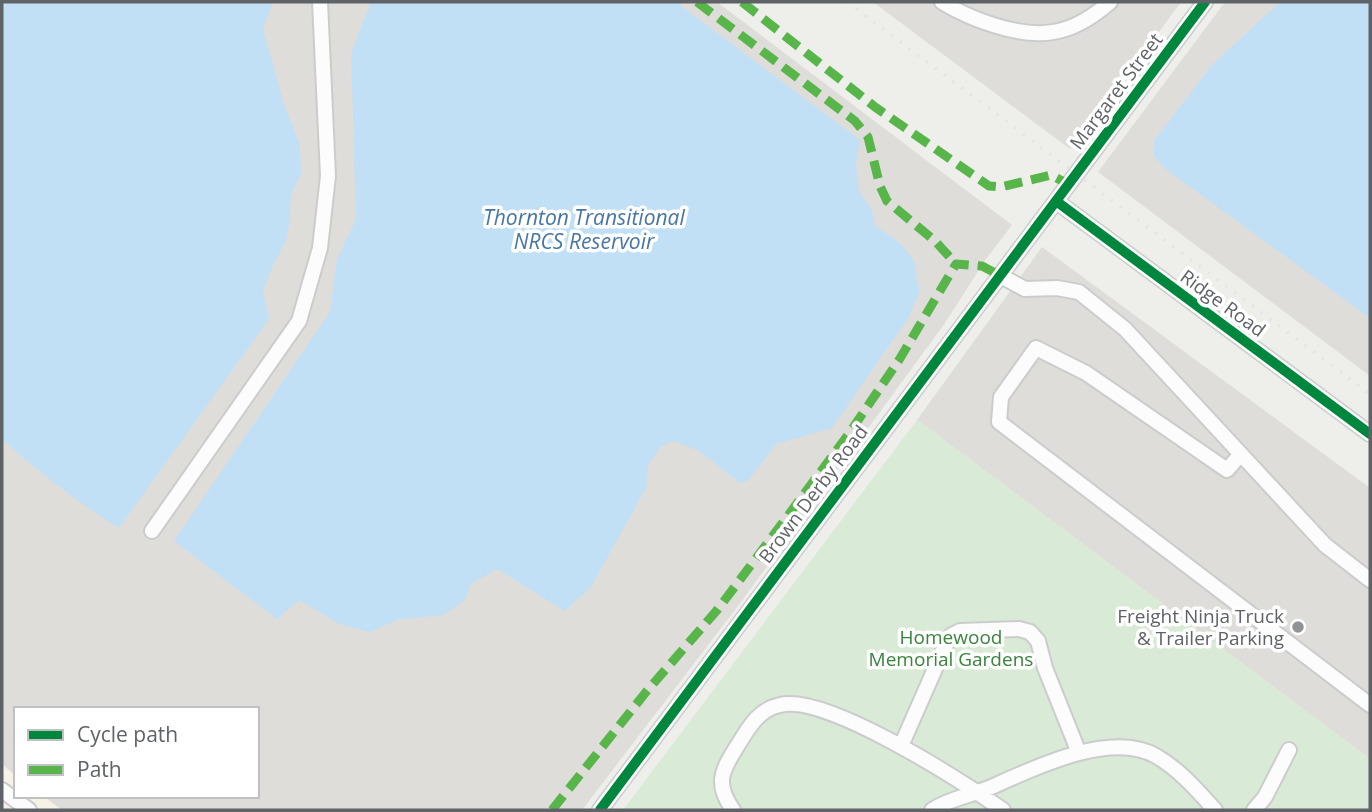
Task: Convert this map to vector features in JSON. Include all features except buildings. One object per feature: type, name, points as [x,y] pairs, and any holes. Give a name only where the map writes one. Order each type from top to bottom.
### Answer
[{"type":"street","points":[[152,531],[299,321],[320,248],[328,176],[320,2]]},
{"type":"street","points":[[942,2],[953,9],[1010,31],[1052,32],[1093,17],[1110,2]]},
{"type":"street","name":"Margaret Street","points":[[1056,201],[1205,2]]},
{"type":"street","name":"Brown Derby Road","points":[[600,810],[1056,201]]},
{"type":"street","name":"Ridge Road","points":[[1056,201],[1370,434]]},
{"type":"street","points":[[999,275],[1025,289],[1058,288],[1079,292],[1125,330],[1325,545],[1370,580]]},
{"type":"street","points":[[1240,455],[1227,470],[1086,373],[1035,348],[1001,397],[999,422],[1370,705]]},
{"type":"street","points":[[901,746],[951,635],[966,630],[1019,629],[1030,632],[1038,642],[1045,668],[1079,753]]},
{"type":"street","points":[[733,810],[723,793],[722,774],[750,726],[757,717],[771,708],[796,703],[817,707],[901,746],[1003,810]]},
{"type":"street","points":[[932,810],[950,800],[976,793],[1019,774],[1079,753],[1118,748],[1149,752],[1168,764],[1215,810]]},
{"type":"street","points":[[1254,810],[1270,788],[1289,750]]},
{"type":"street","points":[[2,790],[29,810]]},
{"type":"shaded area","points":[[2,2],[717,2],[1012,225],[986,259],[945,323],[741,602],[582,810],[62,810],[46,798],[259,798],[259,707],[14,707],[14,774],[2,764]]},
{"type":"shaded area","points":[[873,2],[1181,2],[1070,149]]},
{"type":"shaded area","points":[[1225,2],[1370,2],[1370,376],[1098,172]]},
{"type":"shaded area","name":"Freight Ninja Truck & Trailer Parking","points":[[1042,247],[1370,488],[1370,759],[917,420]]},
{"type":"shaded area","points":[[2,764],[14,774],[14,798],[46,798],[62,810],[2,810]]},
{"type":"green space","name":"Homewood Memorial Gardens","points":[[917,420],[1370,759],[1370,810],[623,810]]},
{"type":"water","points":[[2,2],[273,2],[263,29],[284,104],[300,145],[301,174],[291,194],[286,241],[263,291],[269,319],[119,528],[59,486],[2,439]]},
{"type":"water","name":"Thornton Transitional NRCS Reservoir","points":[[371,2],[676,2],[860,140],[856,164],[859,191],[872,210],[875,226],[902,246],[915,266],[920,290],[909,317],[832,428],[776,444],[748,481],[740,483],[699,451],[674,441],[660,447],[648,466],[646,488],[591,587],[565,611],[497,569],[471,584],[465,600],[443,615],[397,620],[370,632],[339,624],[299,600],[277,619],[174,541],[330,312],[337,259],[356,219],[351,53]]},
{"type":"water","points":[[1280,2],[1370,2],[1370,318],[1164,168],[1154,156],[1154,141],[1211,66]]},
{"type":"railway","points":[[847,2],[1370,394]]},
{"type":"marked path","points":[[697,2],[855,121],[868,137],[880,186],[887,201],[935,241],[956,264]]},
{"type":"marked path","points":[[742,2],[875,107],[989,186],[1001,187],[1051,175],[1068,184]]},
{"type":"marked path","points":[[552,810],[646,692],[718,609],[848,435],[899,360],[956,264],[982,266],[999,275]]},
{"type":"cycle path","points":[[600,810],[1205,2]]},
{"type":"cycle path","points":[[1056,201],[1370,434]]},
{"type":"place","name":"Freight Ninja Truck & Trailer Parking","points":[[1298,627]]}]
